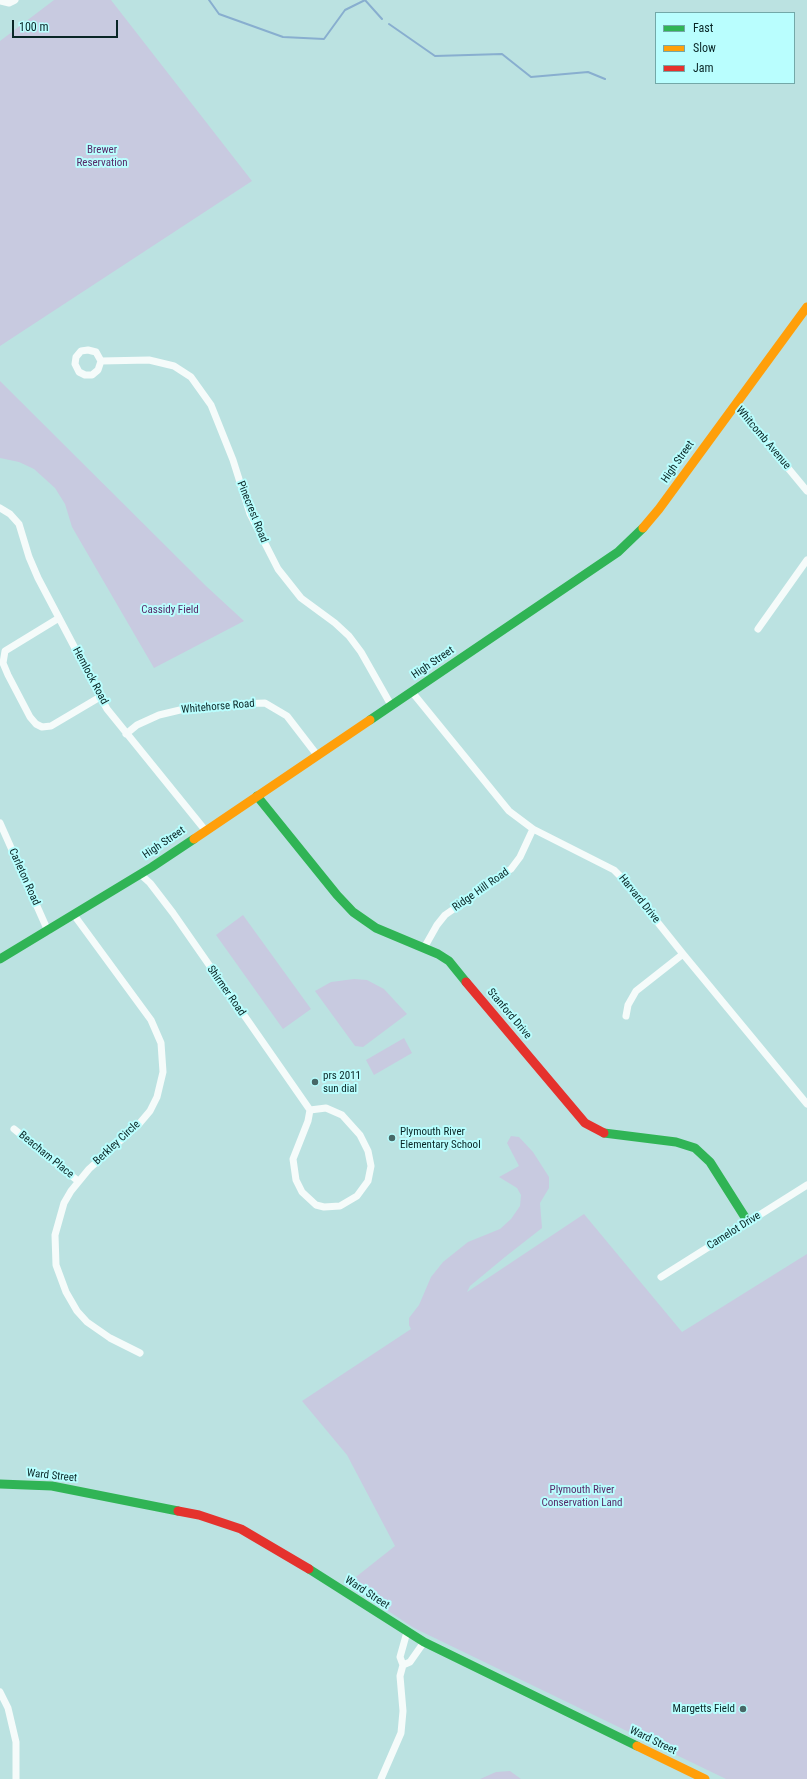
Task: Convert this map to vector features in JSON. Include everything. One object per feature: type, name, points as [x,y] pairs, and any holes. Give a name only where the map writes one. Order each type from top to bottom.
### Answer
[{"type":"street","points":[[0,1],[9,3],[15,0]]},
{"type":"street","name":"High Street","points":[[0,959],[140,874],[597,568],[630,541],[644,527],[807,307]]},
{"type":"street","name":"Pinecrest Road","points":[[101,361],[149,360],[174,366],[191,377],[211,405],[233,460],[250,514],[278,569],[301,598],[335,623],[349,636],[361,652],[391,705]]},
{"type":"street","name":"Whitcomb Avenue","points":[[735,404],[807,491]]},
{"type":"street","name":"Hemlock Road","points":[[0,508],[10,514],[19,524],[34,569],[100,697],[126,734],[205,830]]},
{"type":"street","points":[[758,629],[807,560]]},
{"type":"street","points":[[59,618],[5,651],[4,664],[30,717],[36,724],[42,727],[51,726],[100,697]]},
{"type":"street","name":"Harvard Drive","points":[[412,692],[509,811],[533,829],[614,870],[623,879],[807,1104]]},
{"type":"street","name":"Whitehorse Road","points":[[126,734],[137,725],[159,715],[180,710],[265,703],[287,716],[317,755]]},
{"type":"street","name":"Stanford Drive","points":[[257,796],[337,895],[353,912],[376,928],[424,948],[449,961],[585,1123],[596,1130],[607,1134],[676,1142],[694,1148],[710,1162],[748,1222]]},
{"type":"street","name":"Carleton Road","points":[[0,823],[48,931]]},
{"type":"street","name":"Ridge Hill Road","points":[[424,948],[437,925],[445,915],[511,869],[520,857],[533,829]]},
{"type":"street","name":"Shirmer Road","points":[[140,874],[150,883],[173,913],[310,1110]]},
{"type":"street","name":"Berkley Circle","points":[[74,915],[151,1020],[161,1043],[163,1064],[162,1084],[150,1111],[139,1124],[78,1181],[64,1203],[55,1235],[55,1252],[60,1280],[70,1302],[87,1322],[110,1338],[140,1353]]},
{"type":"street","points":[[626,1016],[632,997],[636,991],[683,954]]},
{"type":"street","points":[[326,1108],[342,1115],[360,1135],[370,1158],[370,1174],[362,1190],[354,1198],[340,1206],[324,1207],[316,1205],[302,1192],[296,1180],[293,1159],[308,1121],[310,1110],[326,1108]]},
{"type":"street","name":"Beacham Place","points":[[14,1129],[78,1181]]},
{"type":"street","name":"Camelot Drive","points":[[661,1276],[807,1185]]},
{"type":"street","name":"Ward Street","points":[[0,1484],[52,1486],[84,1491],[199,1515],[223,1522],[260,1538],[424,1642],[705,1779]]},
{"type":"street","points":[[380,1779],[401,1733],[403,1711],[400,1676],[403,1665],[400,1657],[407,1632]]},
{"type":"street","points":[[403,1665],[410,1662],[424,1642]]},
{"type":"street","points":[[0,1692],[8,1708],[16,1742],[16,1779]]},
{"type":"green space","name":"Brewer Reservation","points":[[54,0],[111,0],[252,181],[0,346],[0,41]]},
{"type":"green space","name":"Cassidy Field","points":[[0,381],[206,586],[244,621],[154,668],[72,527],[65,504],[55,488],[34,469],[19,462],[0,458]]},
{"type":"green space","points":[[243,915],[311,1009],[283,1029],[216,935]]},
{"type":"green space","points":[[354,979],[367,980],[384,989],[407,1014],[363,1047],[355,1046],[315,991],[331,982]]},
{"type":"green space","points":[[404,1038],[412,1053],[374,1075],[366,1060]]},
{"type":"green space","name":"Plymouth River Conservation Land","points":[[511,1136],[519,1137],[533,1152],[549,1177],[549,1188],[540,1203],[542,1228],[470,1286],[467,1292],[584,1214],[682,1332],[807,1254],[807,1779],[726,1779],[414,1628],[347,1584],[395,1546],[347,1455],[302,1401],[411,1329],[409,1325],[409,1318],[419,1305],[431,1277],[443,1262],[468,1242],[500,1229],[511,1219],[520,1206],[521,1195],[517,1188],[499,1177],[519,1166],[507,1143]]},
{"type":"green space","points":[[510,1771],[521,1779],[480,1779],[496,1772]]},
{"type":"waterway","points":[[209,0],[219,14],[283,37],[324,39],[345,10],[365,0],[382,19]]},
{"type":"waterway","points":[[389,24],[435,56],[502,54],[531,77],[588,72],[605,79]]},
{"type":"traffic: fast","points":[[370,720],[618,552],[643,528]]},
{"type":"traffic: fast","points":[[257,796],[337,895],[353,912],[376,928],[438,954],[449,961],[466,982]]},
{"type":"traffic: fast","points":[[0,959],[152,867],[194,839]]},
{"type":"traffic: fast","points":[[604,1133],[676,1142],[695,1148],[710,1162],[748,1222]]},
{"type":"traffic: fast","points":[[0,1484],[52,1486],[178,1511]]},
{"type":"traffic: fast","points":[[309,1569],[424,1642],[637,1746]]},
{"type":"traffic: slow","points":[[643,528],[659,509],[807,307]]},
{"type":"traffic: slow","points":[[194,839],[370,720]]},
{"type":"traffic: slow","points":[[637,1746],[705,1779]]},
{"type":"traffic: jam","points":[[466,982],[585,1123],[604,1133]]},
{"type":"traffic: jam","points":[[178,1511],[199,1515],[241,1529],[309,1569]]},
{"type":"place","name":"prs 2011 sun dial","points":[[315,1082]]},
{"type":"place","name":"Plymouth River Elementary School","points":[[392,1138]]},
{"type":"place","name":"Margetts Field","points":[[743,1709]]}]
